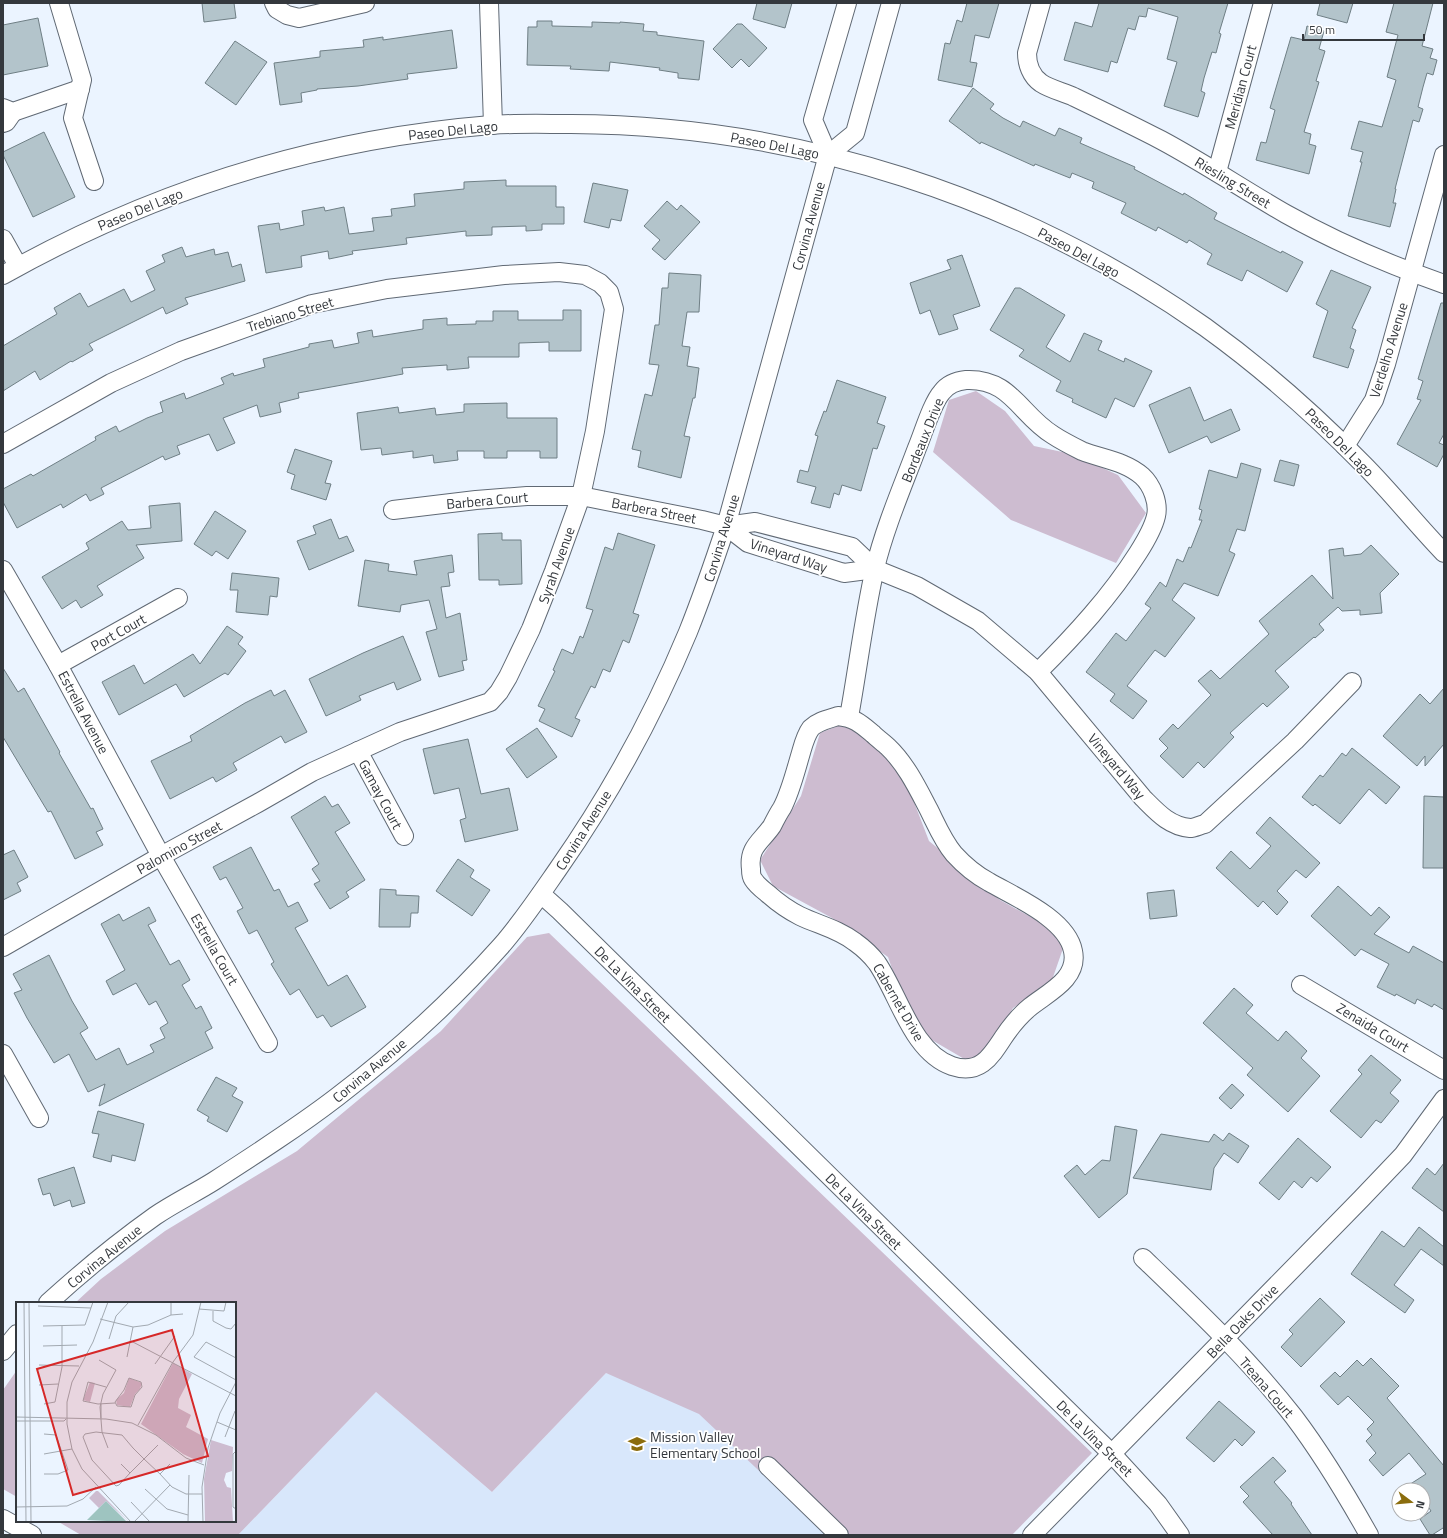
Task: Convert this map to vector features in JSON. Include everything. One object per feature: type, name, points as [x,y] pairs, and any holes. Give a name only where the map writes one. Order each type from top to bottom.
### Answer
[{"type":"street","points":[[59,3],[82,80],[73,118],[94,181]]},
{"type":"street","points":[[276,6],[287,15],[299,18],[365,3]]},
{"type":"street","points":[[489,3],[493,125]]},
{"type":"street","points":[[847,3],[813,120],[828,155],[855,133],[891,3]]},
{"type":"street","name":"Riesling Street","points":[[1041,3],[1027,54],[1027,62],[1030,69],[1034,77],[1040,82],[1117,118],[1217,172],[1286,214],[1344,243],[1444,284]]},
{"type":"street","name":"Meridian Court","points":[[1217,172],[1263,3]]},
{"type":"street","points":[[6,114],[80,89]]},
{"type":"street","name":"Paseo Del Lago","points":[[11,270],[82,234],[144,206],[247,170],[311,153],[358,143],[420,133],[493,125],[588,124],[657,127],[733,136],[800,148],[898,175],[952,194],[1020,222],[1094,258],[1150,292],[1226,343],[1292,396],[1345,446],[1384,486],[1444,553]]},
{"type":"street","name":"Corvina Avenue","points":[[49,1302],[82,1272],[157,1214],[214,1181],[286,1134],[338,1096],[385,1058],[468,981],[503,944],[541,894],[582,835],[641,730],[688,632],[709,578],[726,526],[828,155]]},
{"type":"street","name":"Verdelho Avenue","points":[[1345,446],[1374,400],[1386,364],[1444,155]]},
{"type":"street","points":[[3,239],[11,270]]},
{"type":"street","name":"Trebiano Street","points":[[3,444],[111,383],[181,350],[312,304],[387,289],[504,275],[559,272],[585,275],[600,283]]},
{"type":"street","name":"Syrah Avenue","points":[[358,751],[400,732],[490,702],[508,677],[531,629],[581,496],[595,431],[614,308],[609,292],[600,283]]},
{"type":"street","name":"Bordeaux Drive","points":[[849,717],[875,569],[884,535],[926,423],[940,394],[950,384],[963,380],[978,380],[992,383],[1003,388],[1048,432],[1082,450],[1129,467],[1142,476],[1151,488],[1156,501],[1156,515],[1147,537],[1124,574],[1099,607],[1038,672]]},
{"type":"street","name":"Barbera Court","points":[[393,510],[476,500],[527,496],[581,496]]},
{"type":"street","name":"Barbera Street","points":[[581,496],[726,526]]},
{"type":"street","name":"Vineyard Way","points":[[726,526],[755,522],[852,547],[875,569],[917,586],[978,621],[1038,672],[1160,816],[1174,824],[1191,828],[1205,824],[1295,741],[1352,682]]},
{"type":"street","name":"Vineyard Way","points":[[726,526],[748,543],[844,573],[875,569]]},
{"type":"street","name":"Estrella Avenue","points":[[3,570],[58,664],[161,856]]},
{"type":"street","name":"Port Court","points":[[58,664],[178,598]]},
{"type":"street","name":"Cabernet Drive","points":[[838,716],[849,717],[860,723],[890,748],[918,789],[943,839],[955,856],[972,871],[989,882],[1020,898],[1045,914],[1066,937],[1073,949],[1074,960],[1070,972],[1060,985],[1030,1007],[1013,1023],[988,1059],[978,1067],[964,1070],[948,1065],[934,1056],[919,1039],[903,1012],[892,987],[875,960],[854,941],[835,929],[801,917],[779,903],[763,890],[752,877],[750,864],[752,851],[771,828],[784,804],[805,738],[813,726],[824,720],[838,716]]},
{"type":"street","name":"Gamay Court","points":[[358,751],[404,836]]},
{"type":"street","name":"Palomino Street","points":[[3,947],[161,856],[312,772],[358,751]]},
{"type":"street","name":"Estrella Court","points":[[161,856],[268,1043]]},
{"type":"street","name":"De La Vina Street","points":[[541,894],[1112,1454],[1158,1504],[1180,1535]]},
{"type":"street","name":"Zenaida Court","points":[[1301,985],[1444,1070]]},
{"type":"street","points":[[3,1054],[39,1118]]},
{"type":"street","name":"Bella Oaks Drive","points":[[1032,1535],[1226,1339],[1403,1155],[1444,1098]]},
{"type":"street","name":"Treana Court","points":[[1143,1258],[1226,1339],[1294,1416],[1347,1497],[1369,1535]]},
{"type":"street","points":[[3,1351],[16,1335]]},
{"type":"street","points":[[768,1466],[839,1535]]},
{"type":"street","points":[[3,1519],[32,1535]]},
{"type":"shaded area","points":[[976,391],[1005,411],[1034,446],[1072,454],[1118,475],[1146,513],[1116,563],[1011,520],[933,452],[949,400]]},
{"type":"shaded area","points":[[840,725],[873,734],[909,789],[929,841],[1000,900],[1067,937],[1051,983],[1013,1008],[978,1067],[913,1029],[888,957],[832,918],[773,886],[760,860],[801,796],[820,733]]},
{"type":"shaded area","points":[[549,933],[1092,1453],[1012,1535],[827,1535],[699,1414],[606,1373],[492,1492],[376,1392],[238,1535],[81,1535],[59,1522],[236,1522],[236,1302],[76,1302],[101,1279],[165,1231],[297,1151],[441,1031],[527,937]]},
{"type":"shaded area","points":[[16,1371],[16,1496],[3,1489],[3,1390]]},
{"type":"shaded area","name":"Mission Valley Elementary School","points":[[606,1373],[686,1395],[830,1535],[238,1535],[376,1392],[492,1492]]},
{"type":"building","points":[[202,3],[234,3],[236,18],[204,22]]},
{"type":"building","points":[[757,3],[792,3],[785,28],[753,19]]},
{"type":"building","points":[[967,3],[999,3],[989,38],[975,35],[970,62],[977,63],[972,87],[938,80],[945,43],[950,44],[957,20],[962,22]]},
{"type":"building","points":[[1099,3],[1228,3],[1219,33],[1221,34],[1216,53],[1212,52],[1204,78],[1201,91],[1205,93],[1198,117],[1164,106],[1177,62],[1167,59],[1178,17],[1148,8],[1146,17],[1139,16],[1135,30],[1128,28],[1117,63],[1111,61],[1108,72],[1064,60],[1075,22],[1092,27]]},
{"type":"building","points":[[1320,3],[1353,3],[1347,23],[1317,15]]},
{"type":"building","points":[[1394,3],[1433,3],[1422,46],[1433,49],[1430,58],[1437,60],[1433,75],[1427,73],[1418,107],[1423,109],[1419,122],[1413,120],[1395,189],[1393,203],[1396,203],[1390,227],[1348,216],[1362,162],[1360,162],[1363,152],[1351,149],[1359,121],[1382,127],[1396,80],[1387,77],[1398,35],[1386,32]]},
{"type":"building","points":[[38,18],[48,66],[3,75],[3,25]]},
{"type":"building","points":[[537,21],[552,21],[552,26],[592,27],[592,22],[644,24],[643,31],[657,32],[657,35],[704,41],[699,80],[678,78],[678,73],[659,70],[660,68],[610,62],[609,71],[570,69],[571,66],[527,65],[528,27],[537,27]]},
{"type":"building","points":[[737,24],[742,24],[767,48],[749,67],[741,59],[732,68],[713,49]]},
{"type":"building","points":[[1307,26],[1324,31],[1319,49],[1325,51],[1316,81],[1319,82],[1304,132],[1311,134],[1309,144],[1316,146],[1309,174],[1256,160],[1261,142],[1266,143],[1275,110],[1270,108],[1291,37],[1304,40]]},
{"type":"building","points":[[452,30],[457,68],[407,74],[408,79],[358,86],[317,89],[301,93],[302,102],[280,105],[274,63],[320,57],[320,51],[364,47],[363,40],[383,37],[383,40]]},
{"type":"building","points":[[235,41],[267,62],[236,105],[205,83]]},
{"type":"building","points":[[973,88],[994,104],[990,109],[1020,127],[1023,121],[1055,136],[1059,128],[1082,138],[1080,143],[1135,167],[1134,169],[1183,195],[1184,193],[1217,213],[1214,219],[1281,253],[1282,251],[1303,262],[1287,292],[1247,270],[1242,281],[1207,264],[1212,254],[1189,240],[1187,243],[1158,227],[1156,231],[1121,213],[1126,203],[1092,188],[1094,182],[1072,173],[1070,178],[1035,164],[1034,166],[981,142],[980,144],[949,121]]},
{"type":"building","points":[[44,132],[75,197],[33,217],[3,155],[3,152]]},
{"type":"building","points":[[506,180],[506,186],[556,186],[556,207],[564,207],[564,224],[542,224],[542,230],[526,231],[526,226],[492,227],[492,235],[466,236],[466,231],[406,238],[407,244],[352,251],[353,254],[329,259],[328,251],[301,256],[302,267],[266,273],[258,226],[279,223],[280,230],[304,225],[302,211],[324,207],[325,211],[344,207],[349,234],[374,231],[372,218],[392,216],[391,209],[415,206],[414,194],[464,189],[464,182]]},
{"type":"building","points":[[593,183],[628,190],[621,221],[611,219],[609,228],[584,222]]},
{"type":"building","points":[[667,201],[677,210],[681,205],[700,222],[665,260],[652,249],[660,240],[644,226]]},
{"type":"building","points":[[182,247],[186,257],[214,249],[215,255],[228,252],[232,267],[241,264],[245,281],[185,298],[188,304],[166,314],[163,307],[89,344],[93,350],[72,362],[71,361],[40,380],[35,371],[3,391],[3,346],[57,314],[54,308],[80,293],[88,307],[124,289],[131,302],[155,290],[146,271],[165,262],[162,255]]},
{"type":"building","points":[[962,255],[980,306],[953,315],[958,329],[939,335],[930,310],[920,314],[910,283],[951,269],[947,260]]},
{"type":"building","points":[[1331,270],[1371,287],[1352,328],[1356,330],[1350,348],[1354,350],[1348,368],[1313,357],[1328,311],[1316,304]]},
{"type":"building","points":[[669,273],[701,275],[699,312],[687,312],[682,346],[690,347],[687,366],[699,368],[695,398],[693,398],[684,436],[690,437],[681,478],[638,467],[641,451],[632,449],[645,394],[652,396],[659,365],[649,364],[655,325],[659,325],[662,288],[668,288]]},
{"type":"building","points":[[1015,288],[1020,288],[1065,315],[1046,347],[1070,362],[1084,333],[1102,341],[1098,350],[1124,362],[1125,358],[1152,371],[1134,407],[1115,398],[1106,418],[1072,402],[1073,399],[1056,391],[1061,381],[1019,356],[1024,350],[990,330]]},
{"type":"building","points":[[1441,303],[1444,303],[1444,434],[1439,443],[1444,445],[1444,454],[1437,467],[1397,444],[1421,400],[1417,399],[1423,381],[1418,379]]},
{"type":"building","points":[[563,310],[581,310],[581,351],[549,351],[549,342],[519,343],[519,357],[468,357],[469,368],[447,370],[447,365],[402,368],[403,374],[298,393],[299,398],[279,403],[281,412],[260,417],[257,405],[223,418],[235,443],[217,451],[209,434],[177,446],[180,454],[165,460],[163,456],[101,488],[104,494],[90,501],[86,494],[63,508],[61,504],[17,528],[3,502],[3,489],[31,474],[33,476],[96,440],[95,437],[116,426],[119,432],[163,412],[160,402],[184,393],[186,399],[224,384],[221,378],[233,373],[234,376],[265,367],[263,359],[309,347],[309,344],[332,340],[334,348],[359,343],[357,333],[372,330],[373,337],[423,329],[423,320],[447,318],[447,325],[476,324],[476,321],[493,321],[493,311],[518,311],[518,320],[563,320]]},
{"type":"building","points":[[837,380],[886,397],[877,423],[885,426],[877,449],[873,448],[861,491],[842,485],[839,495],[834,493],[830,508],[811,503],[816,487],[797,482],[800,470],[808,472],[818,436],[815,435],[824,411],[826,412]]},
{"type":"building","points":[[1190,387],[1204,421],[1231,409],[1240,430],[1211,443],[1207,436],[1169,453],[1149,405]]},
{"type":"building","points":[[507,403],[507,418],[557,418],[557,458],[540,458],[540,451],[507,451],[507,458],[484,458],[484,451],[457,451],[458,460],[434,463],[433,455],[413,458],[413,451],[382,455],[381,448],[361,450],[357,413],[398,407],[399,413],[435,408],[436,415],[464,412],[464,404]]},
{"type":"building","points":[[295,449],[332,461],[325,483],[331,484],[326,500],[291,489],[295,475],[287,472]]},
{"type":"building","points":[[1280,460],[1299,465],[1294,486],[1274,481]]},
{"type":"building","points":[[1241,463],[1261,469],[1245,531],[1237,529],[1229,551],[1235,554],[1218,596],[1184,583],[1172,600],[1195,618],[1165,657],[1155,650],[1127,686],[1147,701],[1133,719],[1110,701],[1115,694],[1086,672],[1116,633],[1126,641],[1151,608],[1145,604],[1160,582],[1166,587],[1177,559],[1183,562],[1189,547],[1191,548],[1202,520],[1199,520],[1202,510],[1199,509],[1209,470],[1237,478]]},
{"type":"building","points":[[180,503],[182,541],[136,545],[144,558],[97,586],[103,595],[81,608],[76,600],[62,609],[42,577],[89,549],[86,543],[122,521],[128,530],[151,528],[149,506]]},
{"type":"building","points":[[215,511],[246,531],[228,559],[216,551],[212,556],[194,544]]},
{"type":"building","points":[[331,519],[339,539],[347,536],[354,551],[309,570],[297,541],[316,534],[313,526]]},
{"type":"building","points":[[502,533],[502,540],[521,540],[522,584],[499,585],[499,580],[479,580],[478,534]]},
{"type":"building","points":[[618,533],[655,545],[633,613],[639,615],[629,643],[623,640],[610,672],[603,669],[595,688],[591,686],[575,718],[580,720],[572,737],[539,721],[545,709],[538,706],[555,671],[553,670],[562,649],[573,654],[580,636],[583,638],[593,610],[586,608],[605,547],[613,550]]},
{"type":"building","points":[[1371,545],[1399,574],[1380,593],[1382,613],[1360,615],[1360,610],[1342,611],[1338,607],[1319,624],[1324,630],[1275,671],[1289,687],[1267,707],[1263,703],[1230,733],[1234,737],[1204,768],[1198,762],[1183,778],[1160,756],[1168,748],[1159,739],[1173,724],[1178,729],[1211,695],[1198,681],[1211,670],[1220,679],[1269,634],[1259,621],[1312,575],[1333,599],[1329,550],[1343,548],[1344,556],[1361,554]]},
{"type":"building","points":[[452,555],[454,572],[448,573],[450,586],[441,587],[446,618],[460,613],[467,660],[462,661],[464,670],[439,677],[426,632],[437,629],[429,600],[401,605],[400,612],[358,606],[365,560],[389,564],[388,571],[417,575],[414,561]]},
{"type":"building","points":[[232,573],[279,578],[277,597],[270,596],[268,615],[236,612],[238,590],[230,590]]},
{"type":"building","points":[[227,626],[243,637],[238,644],[246,651],[228,675],[225,673],[184,697],[176,684],[119,715],[102,682],[134,665],[144,684],[193,654],[200,664]]},
{"type":"building","points":[[403,636],[421,680],[397,690],[394,682],[359,696],[361,700],[326,716],[309,679]]},
{"type":"building","points":[[3,668],[18,692],[24,688],[91,809],[93,808],[103,829],[96,832],[103,845],[75,859],[51,811],[48,812],[3,737]]},
{"type":"building","points":[[1444,688],[1444,744],[1425,766],[1425,756],[1417,766],[1383,736],[1420,694],[1430,704]]},
{"type":"building","points":[[271,690],[274,696],[285,690],[307,732],[285,743],[281,736],[233,763],[237,770],[216,782],[213,777],[170,799],[151,761],[192,741],[190,736],[245,703]]},
{"type":"building","points":[[537,728],[557,757],[527,778],[506,749]]},
{"type":"building","points":[[468,739],[481,794],[509,788],[518,830],[465,842],[460,820],[466,818],[459,788],[434,794],[423,749]]},
{"type":"building","points":[[1352,748],[1400,787],[1386,804],[1369,789],[1340,824],[1315,804],[1313,806],[1302,797],[1320,775],[1323,777],[1342,753],[1346,756]]},
{"type":"building","points":[[325,796],[332,807],[338,804],[350,823],[335,832],[365,880],[346,892],[349,897],[330,909],[314,884],[320,881],[312,869],[319,864],[291,817]]},
{"type":"building","points":[[1424,796],[1444,797],[1444,868],[1423,868]]},
{"type":"building","points":[[1270,817],[1320,863],[1306,878],[1296,870],[1277,891],[1288,902],[1277,915],[1263,901],[1258,907],[1216,868],[1231,851],[1250,869],[1271,846],[1256,833]]},
{"type":"building","points":[[251,847],[274,891],[279,889],[288,907],[298,902],[308,921],[295,928],[328,986],[347,975],[366,1007],[331,1027],[323,1015],[317,1018],[299,989],[290,995],[271,964],[274,962],[257,930],[249,934],[237,911],[243,908],[226,877],[220,880],[213,867]]},
{"type":"building","points":[[14,850],[28,877],[17,883],[21,891],[3,900],[3,855]]},
{"type":"building","points":[[458,859],[474,870],[470,877],[490,890],[472,916],[436,891]]},
{"type":"building","points":[[1338,886],[1371,916],[1379,907],[1390,917],[1374,934],[1409,953],[1413,946],[1444,963],[1444,1010],[1434,1004],[1432,1007],[1417,999],[1415,1004],[1396,994],[1395,996],[1377,987],[1389,964],[1361,949],[1355,956],[1311,916]]},
{"type":"building","points":[[380,889],[396,890],[396,895],[419,896],[418,913],[411,913],[410,927],[379,927]]},
{"type":"building","points":[[1174,890],[1177,916],[1150,919],[1147,893]]},
{"type":"building","points":[[149,907],[156,921],[148,925],[170,965],[179,960],[190,980],[182,985],[196,1009],[201,1006],[212,1028],[205,1032],[213,1048],[99,1106],[105,1084],[88,1092],[69,1054],[54,1063],[14,993],[22,990],[13,974],[49,955],[72,1001],[88,1028],[80,1033],[96,1060],[119,1048],[127,1065],[154,1052],[150,1045],[165,1038],[160,1028],[168,1023],[156,1001],[149,1005],[136,983],[113,995],[106,981],[125,970],[101,924],[119,914],[123,921]]},
{"type":"building","points":[[1234,988],[1253,1005],[1246,1013],[1278,1041],[1286,1031],[1307,1051],[1301,1058],[1320,1076],[1288,1112],[1247,1075],[1253,1068],[1203,1023]]},
{"type":"building","points":[[1371,1055],[1401,1080],[1390,1093],[1399,1101],[1381,1123],[1376,1120],[1361,1138],[1330,1111],[1362,1074],[1358,1070]]},
{"type":"building","points":[[216,1077],[237,1088],[232,1096],[243,1102],[227,1132],[207,1121],[209,1117],[197,1110]]},
{"type":"building","points":[[1232,1084],[1244,1095],[1231,1109],[1219,1098]]},
{"type":"building","points":[[98,1111],[144,1124],[135,1161],[112,1155],[111,1162],[93,1157],[99,1134],[92,1133]]},
{"type":"building","points":[[1115,1126],[1137,1130],[1127,1194],[1099,1218],[1064,1176],[1077,1165],[1085,1175],[1102,1160],[1110,1161]]},
{"type":"building","points":[[1229,1133],[1249,1146],[1238,1163],[1224,1153],[1214,1168],[1211,1190],[1133,1178],[1161,1134],[1209,1142],[1214,1134],[1223,1141]]},
{"type":"building","points":[[1298,1138],[1331,1167],[1317,1182],[1311,1177],[1302,1188],[1294,1181],[1279,1200],[1259,1183]]},
{"type":"building","points":[[1444,1163],[1444,1212],[1412,1188],[1427,1168],[1435,1175]]},
{"type":"building","points":[[74,1167],[85,1203],[72,1207],[70,1200],[54,1206],[50,1193],[43,1195],[38,1179]]},
{"type":"building","points":[[1419,1227],[1444,1247],[1444,1266],[1421,1249],[1394,1285],[1414,1300],[1405,1313],[1351,1274],[1382,1231],[1404,1247]]},
{"type":"building","points":[[1320,1298],[1345,1322],[1301,1367],[1281,1347],[1293,1334],[1289,1330]]},
{"type":"building","points":[[1371,1358],[1399,1386],[1387,1398],[1444,1466],[1444,1530],[1443,1528],[1430,1535],[1422,1522],[1431,1522],[1431,1482],[1414,1482],[1426,1474],[1409,1453],[1383,1476],[1369,1460],[1376,1453],[1366,1441],[1372,1435],[1367,1429],[1374,1422],[1348,1396],[1338,1405],[1320,1386],[1335,1372],[1340,1377],[1357,1360],[1363,1366]]},
{"type":"building","points":[[1219,1401],[1255,1432],[1242,1446],[1235,1439],[1214,1462],[1186,1438]]},
{"type":"building","points":[[1273,1457],[1286,1471],[1274,1482],[1292,1503],[1291,1504],[1312,1535],[1273,1535],[1243,1502],[1249,1496],[1240,1487]]},
{"type":"place","name":"Mission Valley Elementary School","points":[[637,1444]]}]
